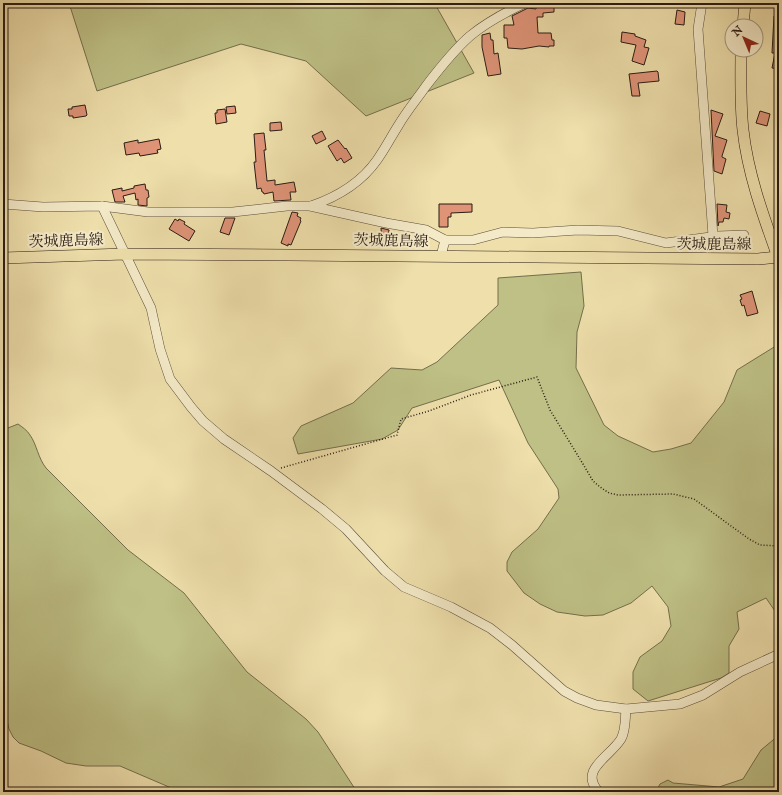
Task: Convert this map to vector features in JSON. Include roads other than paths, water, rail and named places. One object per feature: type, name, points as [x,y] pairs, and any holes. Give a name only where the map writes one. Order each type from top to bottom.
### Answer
[{"type":"main road","points":[[744,18],[745,3]]},
{"type":"main road","points":[[741,58],[740,83],[743,130],[747,155],[754,183],[776,244],[778,258]]},
{"type":"main road","name":"茨城鹿島線","points":[[3,258],[125,254],[758,260],[778,258]]},
{"type":"street","points":[[310,206],[337,195],[348,189],[359,180],[378,160],[398,125],[426,87],[470,36],[505,12],[525,3]]},
{"type":"street","points":[[702,3],[698,29],[713,236]]},
{"type":"street","points":[[3,204],[43,207],[102,206],[148,212],[234,212],[287,206],[310,206],[378,222],[426,230],[445,240],[473,240],[503,232],[533,233],[578,230],[618,231],[666,243],[713,236],[744,235]]},
{"type":"street","points":[[102,206],[151,308],[160,348],[170,378],[203,422],[224,439],[271,470],[318,505],[346,529],[385,571],[404,587],[451,607],[490,628],[512,645],[564,691],[577,698],[596,705],[626,709],[680,704],[703,694],[740,672],[779,654]]},
{"type":"street","points":[[441,256],[445,240]]},
{"type":"street","points":[[672,259],[673,242]]},
{"type":"street","points":[[598,792],[592,784],[591,774],[620,740],[625,729],[626,709]]}]
